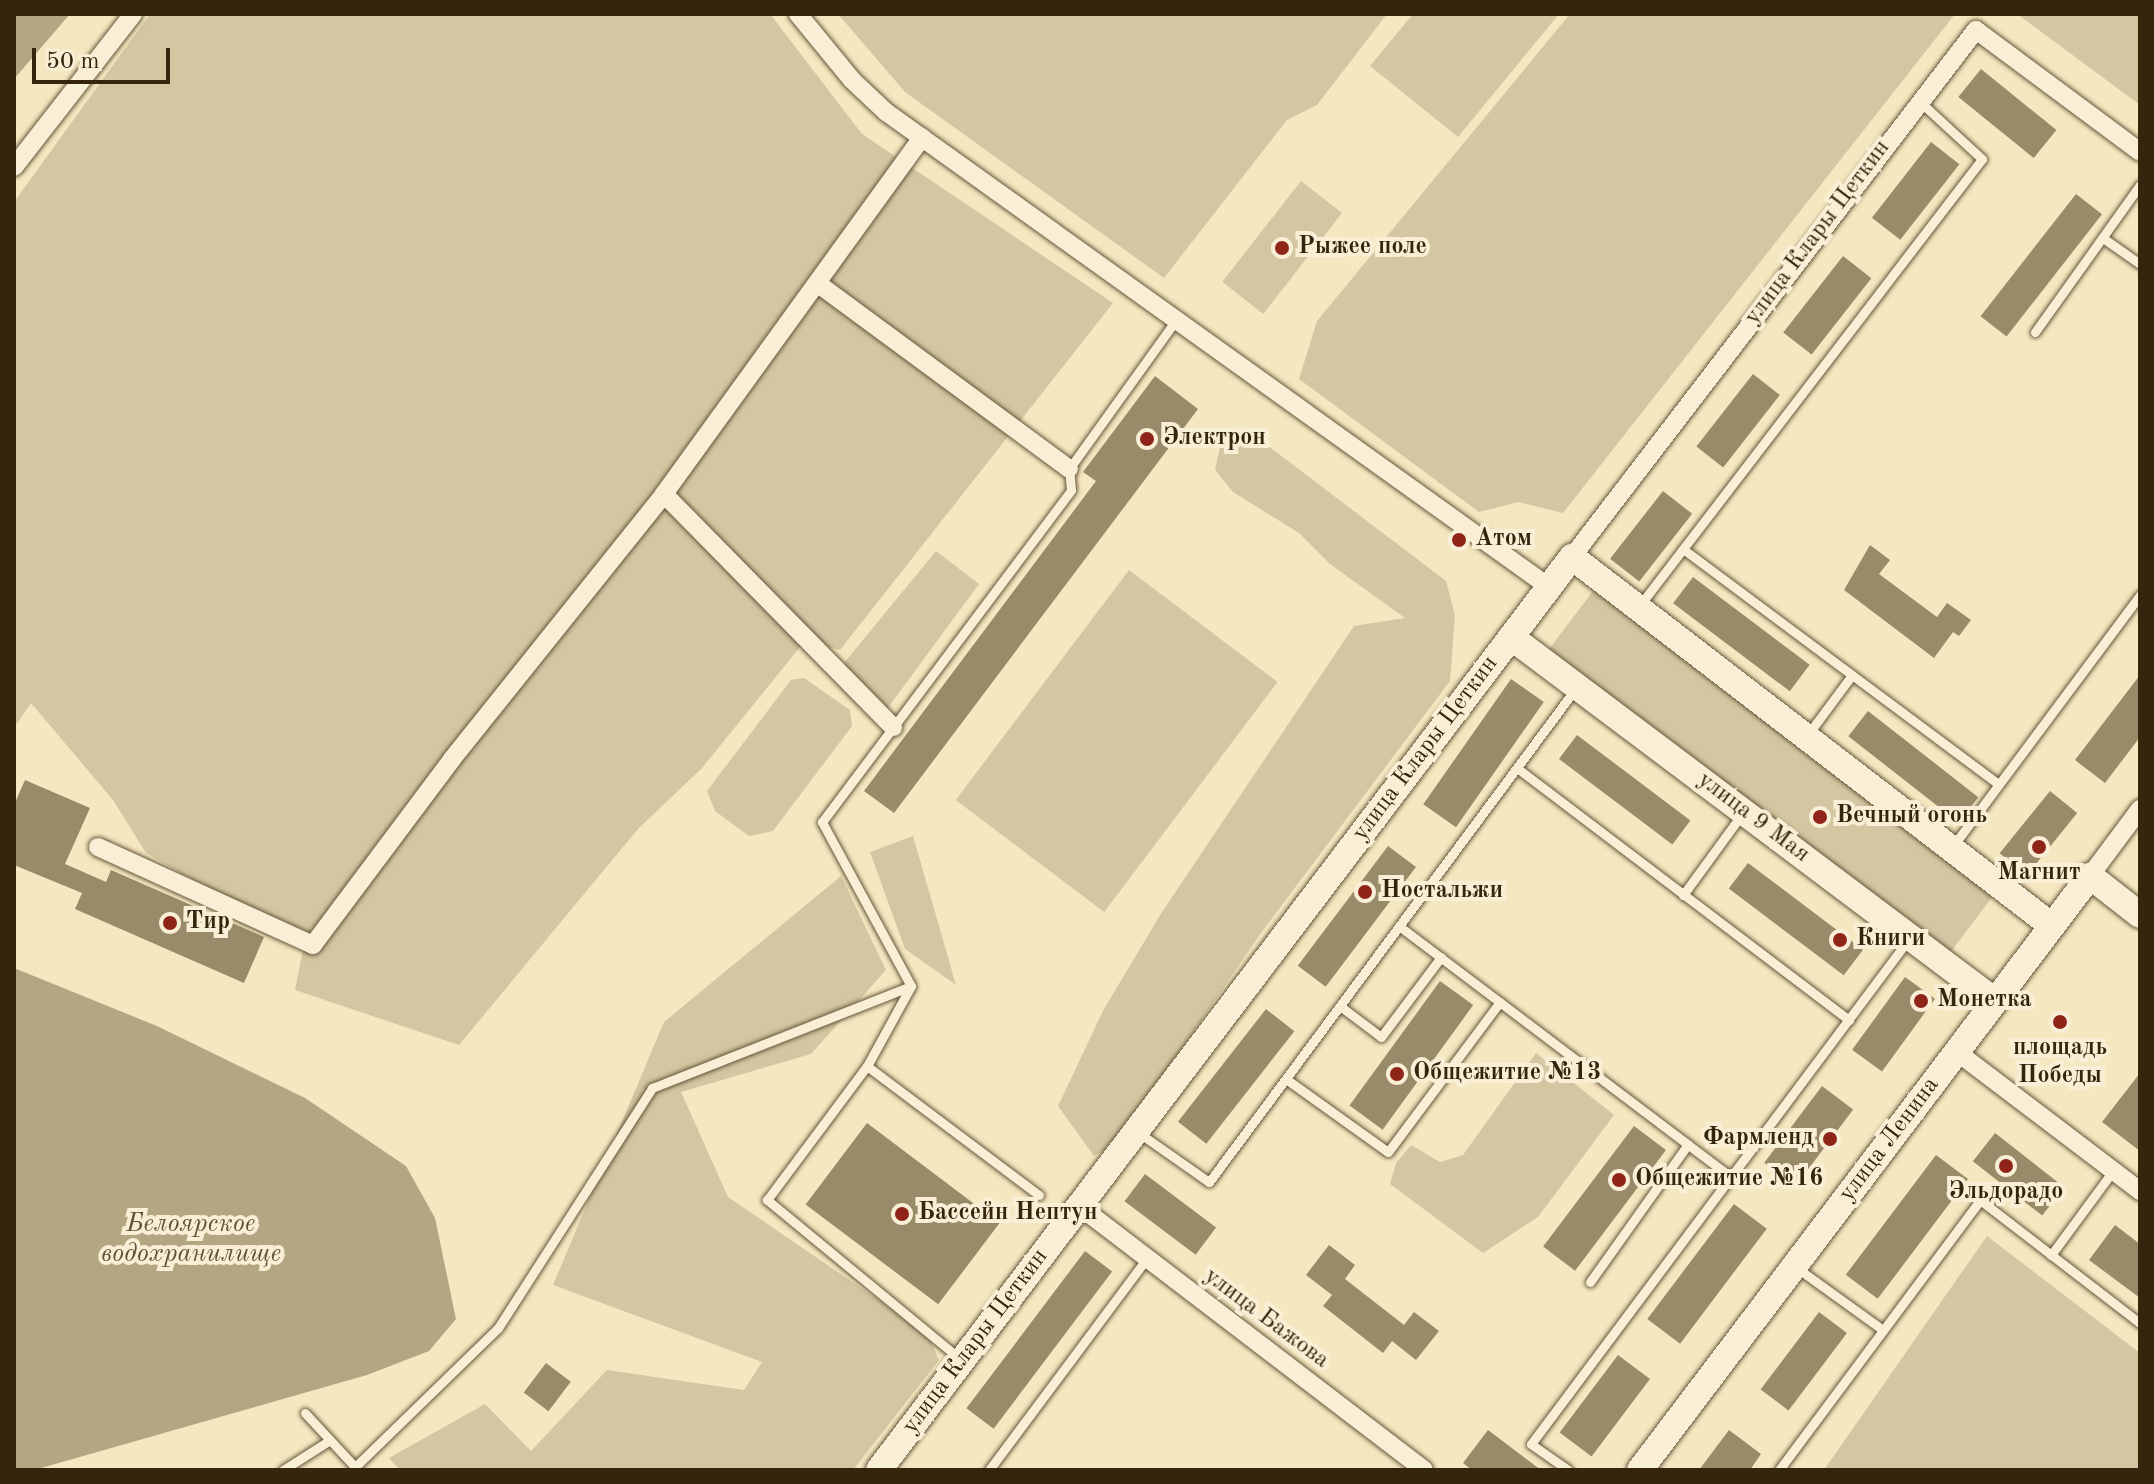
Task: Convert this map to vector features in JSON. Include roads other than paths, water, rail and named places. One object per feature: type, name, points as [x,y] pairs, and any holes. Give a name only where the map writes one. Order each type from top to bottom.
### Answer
[{"type":"street","points":[[14,167],[133,14]]},
{"type":"street","points":[[798,14],[852,80],[922,137],[1549,587]]},
{"type":"street","name":"улица Клары Цеткин","points":[[879,1470],[1918,100],[1976,30],[2140,152]]},
{"type":"street","points":[[98,847],[313,945],[452,759],[664,494],[922,137]]},
{"type":"street","points":[[817,283],[1069,469]]},
{"type":"street","points":[[664,494],[893,727]]},
{"type":"street","points":[[1572,557],[2052,926]]},
{"type":"street","name":"улица 9 Мая","points":[[1511,637],[1995,1001]]},
{"type":"street","name":"улица Ленина","points":[[1640,1470],[2140,809]]},
{"type":"street","points":[[2090,876],[2140,915]]},
{"type":"street","points":[[1957,1052],[2140,1191]]},
{"type":"street","name":"улица Бажова","points":[[1079,1206],[1424,1470]]},
{"type":"lane","points":[[1638,607],[1982,159],[1918,100]]},
{"type":"lane","points":[[2035,332],[2140,185]]},
{"type":"lane","points":[[2103,238],[2140,264]]},
{"type":"lane","points":[[911,986],[822,822],[1071,490],[1069,469],[1176,320]]},
{"type":"lane","points":[[1683,549],[1998,784]]},
{"type":"lane","points":[[1951,848],[2140,595]]},
{"type":"lane","points":[[1806,737],[1852,675]]},
{"type":"lane","points":[[1136,1131],[1209,1182],[1578,685]]},
{"type":"lane","points":[[1517,768],[1849,1020]]},
{"type":"lane","points":[[1683,895],[1744,811]]},
{"type":"lane","points":[[1399,926],[1732,1178]]},
{"type":"lane","points":[[1568,1470],[1531,1444],[1910,937]]},
{"type":"lane","points":[[1340,1006],[1381,1037],[1441,957]]},
{"type":"lane","points":[[911,986],[867,1066],[767,1200],[962,1360]]},
{"type":"lane","points":[[305,1413],[327,1442],[356,1468],[498,1328],[652,1088],[911,986]]},
{"type":"lane","points":[[1286,1079],[1388,1152],[1500,1002]]},
{"type":"lane","points":[[867,1066],[1039,1195]]},
{"type":"lane","points":[[1590,1282],[1688,1144]]},
{"type":"lane","points":[[2051,1255],[2113,1171]]},
{"type":"lane","points":[[1779,1470],[1980,1200],[2140,1323]]},
{"type":"lane","points":[[989,1470],[1147,1258]]},
{"type":"lane","points":[[1794,1266],[1883,1330]]},
{"type":"lane","points":[[283,1470],[327,1442]]},
{"type":"water","points":[[14,14],[70,14],[14,79]]},
{"type":"water","name":"Белоярское водохранилище","points":[[14,968],[157,1026],[305,1098],[406,1166],[435,1218],[456,1319],[429,1351],[367,1375],[34,1470],[14,1470]]},
{"type":"place","name":"Рыжее поле","points":[[1282,248]]},
{"type":"place","name":"Электрон","points":[[1147,439]]},
{"type":"place","name":"Атом","points":[[1459,540]]},
{"type":"place","name":"Вечный огонь","points":[[1820,817]]},
{"type":"place","name":"Магнит","points":[[2039,847]]},
{"type":"place","name":"Ностальжи","points":[[1365,892]]},
{"type":"place","name":"Тир","points":[[170,923]]},
{"type":"place","name":"Книги","points":[[1840,940]]},
{"type":"place","name":"Монетка","points":[[1921,1001]]},
{"type":"place","name":"площадь Победы","points":[[2060,1022]]},
{"type":"place","name":"Общежитие №13","points":[[1397,1074]]},
{"type":"place","name":"Фармленд","points":[[1830,1139]]},
{"type":"place","name":"Эльдорадо","points":[[2006,1166]]},
{"type":"place","name":"Общежитие №16","points":[[1619,1180]]},
{"type":"place","name":"Бассейн Нептун","points":[[902,1214]]}]
